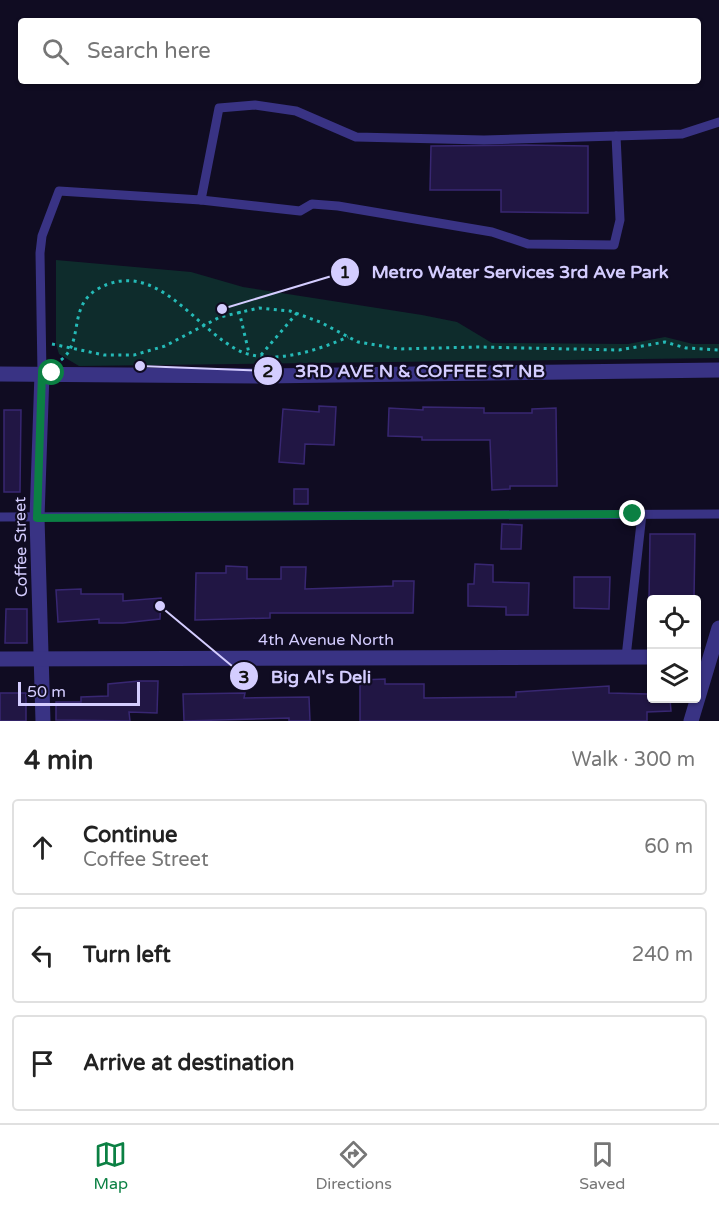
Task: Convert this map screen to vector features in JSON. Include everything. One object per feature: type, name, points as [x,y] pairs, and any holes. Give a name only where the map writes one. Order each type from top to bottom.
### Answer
[{"type":"street","points":[[0,374],[263,376],[719,370]]},
{"type":"street","name":"Coffee Street","points":[[42,373],[37,518],[43,721]]},
{"type":"street","points":[[691,721],[708,658],[719,628]]},
{"type":"street","name":"4th Avenue North","points":[[0,659],[647,657]]},
{"type":"lane","points":[[201,200],[219,108],[255,105],[296,111],[356,137],[483,140],[682,134],[719,122]]},
{"type":"lane","points":[[42,373],[40,252],[42,236],[59,191],[201,200],[300,211],[312,204],[338,206],[492,232],[528,244],[614,245],[620,220],[616,136]]},
{"type":"lane","points":[[626,657],[642,514]]},
{"type":"lane","points":[[0,517],[719,514]]},
{"type":"path","points":[[73,348],[80,307],[95,291],[115,283],[152,286],[176,300],[226,343],[249,354],[311,351],[348,337]]},
{"type":"path","points":[[42,344],[58,344],[104,355],[134,355],[165,346],[220,317],[259,308],[297,313],[370,346],[399,349],[478,346],[619,350],[665,342],[686,348],[719,350]]},
{"type":"path","points":[[239,311],[249,354]]},
{"type":"path","points":[[261,355],[297,313]]},
{"type":"green space","points":[[56,260],[191,272],[243,287],[422,315],[457,322],[492,343],[628,344],[665,337],[693,344],[719,344],[719,358],[79,366],[59,354],[56,344]]},
{"type":"building","points":[[431,146],[588,146],[588,213],[501,212],[501,190],[430,190]]},
{"type":"building","points":[[319,406],[336,407],[334,445],[305,444],[304,464],[279,462],[283,409],[319,412]]},
{"type":"building","points":[[423,407],[484,408],[484,413],[532,413],[532,409],[556,408],[557,486],[510,486],[510,489],[492,490],[490,440],[422,440],[422,437],[388,436],[389,408],[423,410]]},
{"type":"building","points":[[4,410],[21,410],[20,492],[4,492]]},
{"type":"building","points":[[294,489],[308,489],[308,504],[294,504]]},
{"type":"building","points":[[502,524],[522,525],[521,549],[501,549]]},
{"type":"building","points":[[650,534],[695,534],[694,595],[649,595]]},
{"type":"building","points":[[475,564],[493,565],[493,582],[529,583],[528,615],[506,615],[506,607],[468,606],[468,584],[474,584]]},
{"type":"building","points":[[226,566],[247,567],[247,579],[281,579],[281,567],[306,567],[305,589],[393,586],[393,581],[414,581],[413,613],[270,613],[270,618],[195,620],[196,573],[226,573]]},
{"type":"building","points":[[574,577],[610,577],[609,609],[574,608]]},
{"type":"building","points":[[81,589],[81,594],[123,594],[123,601],[161,598],[160,619],[123,623],[99,623],[99,619],[58,622],[56,590]]},
{"type":"building","points":[[6,609],[27,609],[27,643],[5,643]]},
{"type":"building","points":[[385,679],[385,684],[424,684],[424,698],[516,697],[516,692],[609,686],[609,693],[647,694],[647,703],[670,703],[671,711],[647,712],[647,721],[360,721],[360,680]]},
{"type":"building","points":[[158,681],[157,713],[129,712],[130,721],[56,720],[56,702],[81,702],[81,697],[108,696],[108,684]]},
{"type":"building","points":[[0,693],[26,693],[26,721],[0,721]]},
{"type":"building","points":[[245,693],[244,698],[309,697],[310,721],[289,721],[289,718],[184,721],[183,694]]},
{"type":"place","name":"Metro Water Services 3rd Ave Park","points":[[222,309]]},
{"type":"place","name":"3RD AVE N & COFFEE ST NB","points":[[140,366]]},
{"type":"place","name":"Big Al's Deli","points":[[160,606]]},
{"type":"route","points":[[52,373],[42,373],[37,518],[633,514]]}]
